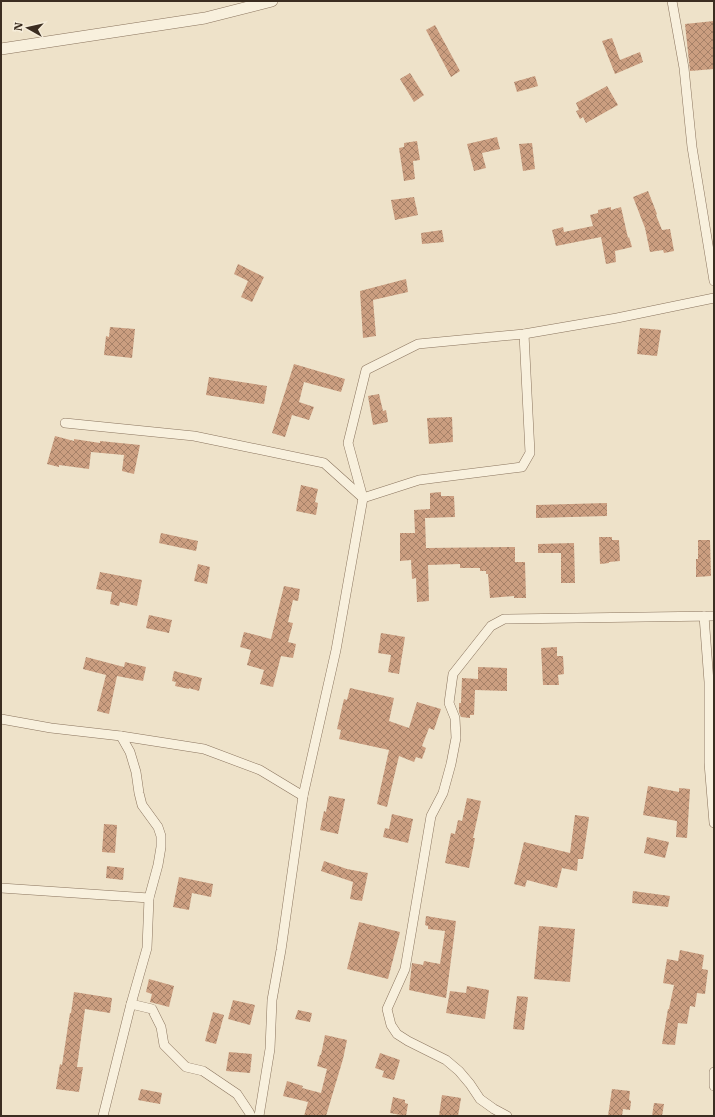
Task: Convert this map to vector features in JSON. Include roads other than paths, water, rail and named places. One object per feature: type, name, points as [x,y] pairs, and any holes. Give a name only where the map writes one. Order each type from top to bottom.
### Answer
[{"type":"street","points":[[1,49],[205,18],[272,1]]},
{"type":"street","points":[[672,1],[684,68],[692,147],[714,281]]},
{"type":"street","points":[[259,1116],[270,1049],[272,1000],[281,950],[303,796],[336,650],[363,498],[348,443],[366,370],[418,344],[524,334],[617,318],[714,298]]},
{"type":"street","points":[[363,498],[419,480],[522,468],[530,453],[524,334]]},
{"type":"street","points":[[65,423],[194,436],[324,463],[363,498]]},
{"type":"street","points":[[704,616],[709,682],[709,763],[714,823]]},
{"type":"street","points":[[507,1116],[480,1100],[459,1070],[446,1060],[397,1034],[391,1025],[387,1009],[405,969],[431,816],[443,793],[456,738],[455,718],[449,703],[453,674],[491,626],[504,619],[714,616]]},
{"type":"street","points":[[1,719],[51,728],[121,736],[204,749],[260,770],[303,796]]},
{"type":"street","points":[[103,1116],[131,1004],[147,948],[149,898],[158,865],[161,847],[161,836],[158,827],[142,805],[134,765],[130,752],[121,736]]},
{"type":"street","points":[[1,888],[149,898]]},
{"type":"street","points":[[131,1004],[152,1009],[161,1027],[164,1045],[186,1067],[202,1071],[237,1094],[251,1116]]},
{"type":"street","points":[[714,1072],[714,1086]]}]
